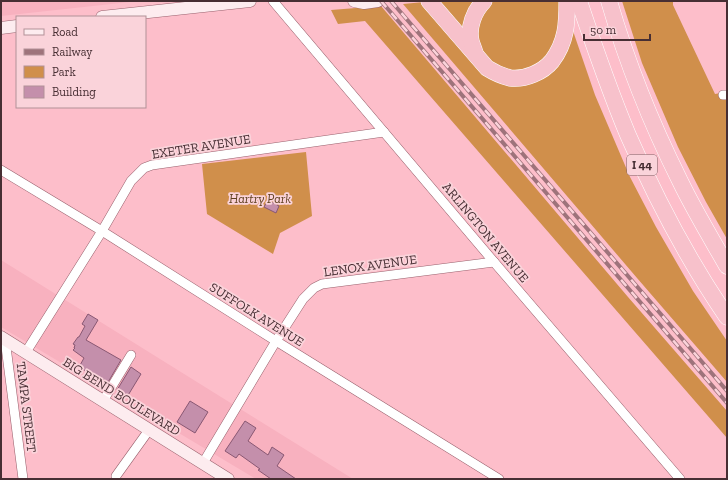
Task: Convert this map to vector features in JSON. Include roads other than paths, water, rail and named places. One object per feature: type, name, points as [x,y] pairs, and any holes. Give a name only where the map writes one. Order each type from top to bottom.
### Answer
[{"type":"highway","points":[[429,1],[487,68],[497,74],[511,78],[525,77],[539,72],[552,61],[559,49],[565,32],[567,1]]},
{"type":"highway","points":[[475,55],[471,40],[470,28],[474,15],[484,1]]},
{"type":"highway","name":"I 44","points":[[579,1],[610,90],[648,179],[694,264],[727,317]]},
{"type":"highway","name":"I 44","points":[[608,1],[641,93],[660,138],[680,182],[703,226],[727,266]]},
{"type":"main road","points":[[111,16],[250,1]]},
{"type":"main road","points":[[354,1],[364,3],[378,1]]},
{"type":"main road","points":[[1,28],[16,26]]},
{"type":"main road","name":"BIG BEND BOULEVARD","points":[[3,338],[228,479]]},
{"type":"street","name":"ARLINGTON AVENUE","points":[[273,1],[680,479]]},
{"type":"street","name":"EXETER AVENUE","points":[[26,352],[102,231],[131,181],[144,168],[152,165],[384,132]]},
{"type":"street","name":"SUFFOLK AVENUE","points":[[1,170],[102,231],[499,479]]},
{"type":"street","name":"LENOX AVENUE","points":[[202,463],[276,341],[303,299],[314,288],[322,284],[494,262]]},
{"type":"street","name":"TAMPA STREET","points":[[3,338],[23,479]]},
{"type":"street","points":[[103,401],[131,355]]},
{"type":"street","points":[[116,478],[149,430]]},
{"type":"railway","points":[[381,1],[727,403]]},
{"type":"railway","points":[[391,1],[727,391]]},
{"type":"park label","name":"Hartry Park","points":[[260,198]]}]
